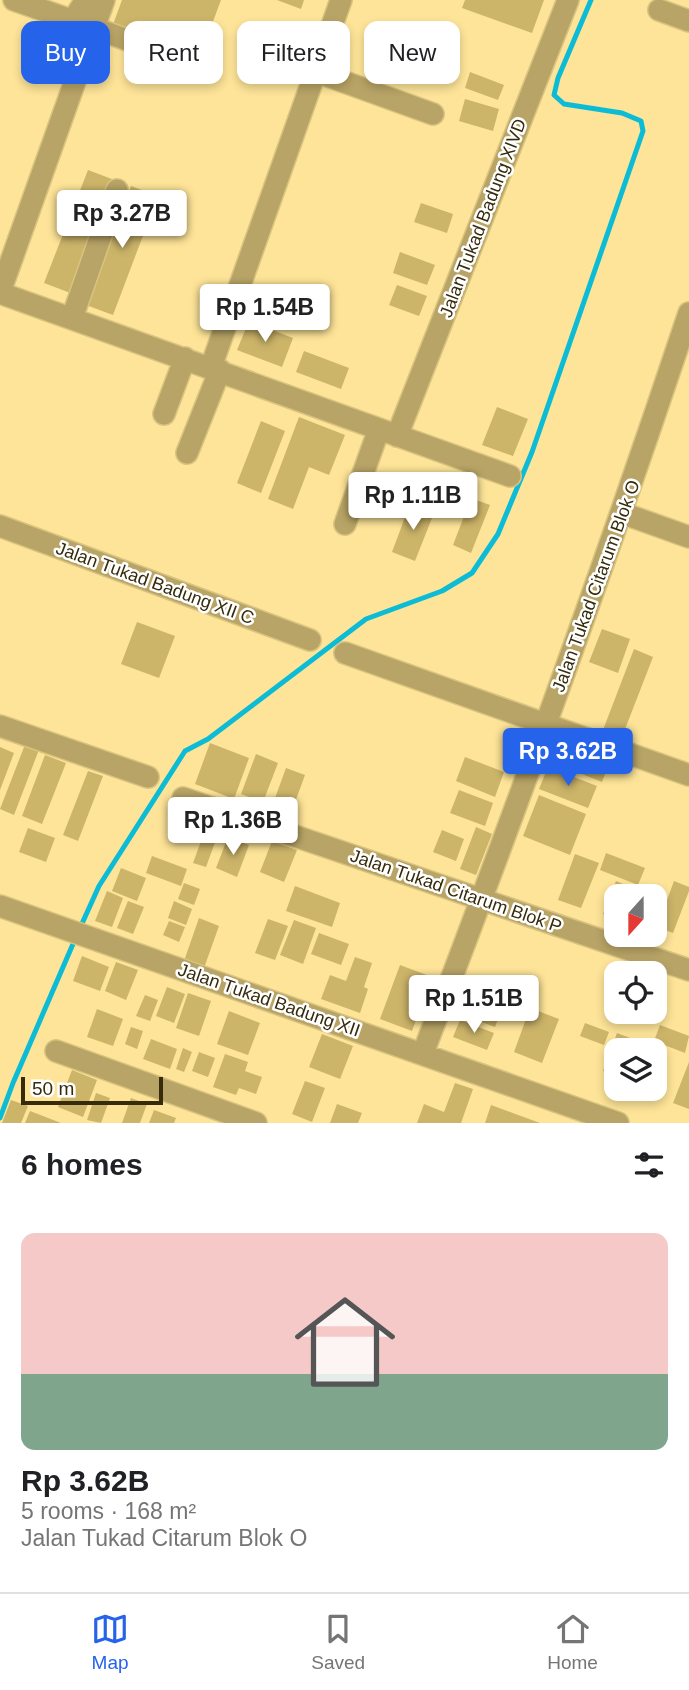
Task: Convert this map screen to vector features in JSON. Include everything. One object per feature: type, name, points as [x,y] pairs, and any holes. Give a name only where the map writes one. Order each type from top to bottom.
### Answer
[{"type":"street","points":[[13,0],[68,19],[75,18],[82,6],[87,4],[124,26]]},
{"type":"street","points":[[333,21],[341,0]]},
{"type":"street","name":"Jalan Tukad Badung XIVD","points":[[345,524],[388,432],[568,0]]},
{"type":"street","points":[[659,10],[689,21]]},
{"type":"street","points":[[100,12],[0,292],[510,476]]},
{"type":"street","points":[[187,453],[310,84]]},
{"type":"street","points":[[350,84],[433,114]]},
{"type":"street","points":[[72,318],[117,190]]},
{"type":"street","name":"Jalan Tukad Citarum Blok O","points":[[423,1053],[546,725],[622,513],[689,313]]},
{"type":"street","points":[[164,414],[185,358]]},
{"type":"street","points":[[622,513],[689,537]]},
{"type":"street","name":"Jalan Tukad Badung XII C","points":[[0,526],[310,640]]},
{"type":"street","points":[[345,653],[689,775]]},
{"type":"street","points":[[0,726],[148,777]]},
{"type":"street","name":"Jalan Tukad Citarum Blok P","points":[[183,798],[689,970]]},
{"type":"street","name":"Jalan Tukad Badung XII","points":[[0,906],[618,1123]]},
{"type":"street","points":[[56,1051],[256,1123]]},
{"type":"building","points":[[122,0],[221,0],[213,21],[124,21],[124,35],[111,30]]},
{"type":"building","points":[[277,0],[304,0],[301,9]]},
{"type":"building","points":[[465,0],[544,0],[532,33],[462,8]]},
{"type":"building","points":[[470,72],[504,85],[498,100],[465,88]]},
{"type":"building","points":[[465,99],[499,109],[493,131],[459,121]]},
{"type":"building","points":[[88,170],[117,181],[73,294],[44,283]]},
{"type":"building","points":[[131,186],[158,196],[113,315],[86,305]]},
{"type":"building","points":[[421,203],[453,214],[447,233],[414,222]]},
{"type":"building","points":[[400,252],[435,265],[427,285],[393,273]]},
{"type":"building","points":[[397,285],[427,296],[419,316],[389,305]]},
{"type":"building","points":[[249,321],[293,338],[282,367],[237,350]]},
{"type":"building","points":[[304,351],[349,368],[341,389],[296,372]]},
{"type":"building","points":[[497,407],[528,419],[513,456],[482,445]]},
{"type":"building","points":[[299,417],[345,435],[329,475],[309,467],[293,509],[268,499]]},
{"type":"building","points":[[261,421],[285,431],[261,493],[237,483]]},
{"type":"building","points":[[471,498],[490,505],[471,553],[453,545]]},
{"type":"building","points":[[410,504],[434,513],[415,561],[392,552]]},
{"type":"building","points":[[137,622],[175,636],[159,678],[121,664]]},
{"type":"building","points":[[602,629],[630,639],[618,673],[589,662]]},
{"type":"building","points":[[634,649],[653,657],[622,737],[603,730]]},
{"type":"building","points":[[557,741],[610,761],[602,782],[549,761]]},
{"type":"building","points":[[26,742],[40,747],[14,815],[0,809]]},
{"type":"building","points":[[210,743],[249,758],[234,799],[195,784]]},
{"type":"building","points":[[0,747],[14,753],[0,790]]},
{"type":"building","points":[[256,754],[278,763],[263,802],[241,794]]},
{"type":"building","points":[[45,755],[66,763],[42,824],[22,816]]},
{"type":"building","points":[[465,757],[504,772],[495,797],[456,781]]},
{"type":"building","points":[[548,767],[597,786],[588,808],[539,789]]},
{"type":"building","points":[[286,768],[305,775],[294,805],[275,798]]},
{"type":"building","points":[[88,771],[103,776],[78,841],[63,835]]},
{"type":"building","points":[[459,790],[493,803],[485,826],[450,813]]},
{"type":"building","points":[[539,795],[586,814],[570,855],[523,836]]},
{"type":"building","points":[[208,822],[221,826],[206,867],[193,863]]},
{"type":"building","points":[[476,827],[492,834],[476,875],[460,869]]},
{"type":"building","points":[[28,828],[55,838],[46,862],[19,852]]},
{"type":"building","points":[[442,830],[464,839],[456,861],[433,852]]},
{"type":"building","points":[[228,837],[249,845],[237,877],[216,868]]},
{"type":"building","points":[[272,841],[297,850],[284,882],[260,872]]},
{"type":"building","points":[[606,853],[645,868],[638,884],[600,870]]},
{"type":"building","points":[[575,854],[599,863],[581,908],[558,900]]},
{"type":"building","points":[[152,856],[187,869],[181,886],[146,873]]},
{"type":"building","points":[[121,868],[146,878],[137,901],[112,891]]},
{"type":"building","points":[[674,881],[689,887],[673,933],[667,931],[667,900]]},
{"type":"building","points":[[184,883],[200,889],[194,905],[178,899]]},
{"type":"building","points":[[295,886],[340,903],[332,927],[286,911]]},
{"type":"building","points":[[107,891],[123,898],[112,927],[95,921]]},
{"type":"building","points":[[128,901],[144,907],[133,934],[117,928]]},
{"type":"building","points":[[174,901],[192,909],[186,925],[168,918]]},
{"type":"building","points":[[199,918],[219,926],[204,968],[184,961]]},
{"type":"building","points":[[268,919],[288,926],[275,960],[255,953]]},
{"type":"building","points":[[294,920],[316,928],[303,964],[280,955]]},
{"type":"building","points":[[169,921],[185,927],[179,942],[163,935]]},
{"type":"building","points":[[319,933],[349,944],[341,965],[311,954]]},
{"type":"building","points":[[82,956],[109,967],[100,991],[73,981]]},
{"type":"building","points":[[355,957],[372,963],[364,987],[368,989],[360,1013],[321,999],[330,975],[346,981]]},
{"type":"building","points":[[116,962],[138,970],[126,1000],[105,991]]},
{"type":"building","points":[[400,965],[432,977],[412,1031],[380,1019]]},
{"type":"building","points":[[475,986],[506,998],[495,1027],[463,1015]]},
{"type":"building","points":[[167,987],[185,994],[174,1023],[156,1016]]},
{"type":"building","points":[[188,993],[211,1001],[199,1036],[176,1028]]},
{"type":"building","points":[[145,995],[158,1000],[150,1021],[136,1016]]},
{"type":"building","points":[[530,1008],[559,1019],[542,1063],[514,1052]]},
{"type":"building","points":[[97,1009],[123,1019],[113,1046],[87,1037]]},
{"type":"building","points":[[229,1011],[260,1023],[248,1055],[217,1044]]},
{"type":"building","points":[[460,1020],[494,1033],[487,1050],[453,1037]]},
{"type":"building","points":[[585,1023],[609,1032],[604,1038],[604,1045],[580,1036]]},
{"type":"building","points":[[660,1025],[689,1036],[685,1053],[667,1046],[667,1038],[655,1038]]},
{"type":"building","points":[[131,1027],[143,1031],[137,1049],[125,1044]]},
{"type":"building","points":[[617,1033],[630,1038],[615,1038]]},
{"type":"building","points":[[322,1034],[353,1046],[340,1079],[309,1067]]},
{"type":"building","points":[[151,1039],[177,1049],[170,1069],[143,1059]]},
{"type":"building","points":[[183,1048],[192,1052],[184,1072],[176,1069]]},
{"type":"building","points":[[199,1052],[215,1058],[208,1077],[192,1071]]},
{"type":"building","points":[[225,1054],[248,1062],[245,1071],[262,1077],[256,1094],[239,1088],[236,1095],[213,1087]]},
{"type":"building","points":[[689,1062],[689,1109],[673,1103]]},
{"type":"building","points":[[72,1070],[97,1080],[83,1117],[58,1107]]},
{"type":"building","points":[[305,1081],[325,1088],[312,1122],[292,1114]]},
{"type":"building","points":[[455,1083],[473,1089],[461,1123],[417,1123],[424,1104],[444,1112]]},
{"type":"building","points":[[96,1093],[110,1098],[101,1123],[87,1120]]},
{"type":"building","points":[[131,1098],[147,1104],[140,1123],[122,1123]]},
{"type":"building","points":[[11,1100],[28,1106],[21,1123],[2,1123]]},
{"type":"building","points":[[337,1104],[362,1113],[358,1123],[330,1123]]},
{"type":"building","points":[[491,1105],[540,1123],[485,1123]]},
{"type":"building","points":[[154,1110],[176,1118],[174,1123],[149,1123]]},
{"type":"building","points":[[30,1111],[61,1123],[25,1123]]},
{"type":"waterway","points":[[80,928],[99,886],[185,751],[208,739],[366,619],[442,591],[472,573],[498,534],[532,452],[643,131],[641,121],[622,113],[564,104],[554,95],[558,78],[591,0]]},
{"type":"waterway","points":[[0,1118],[76,937]]}]
